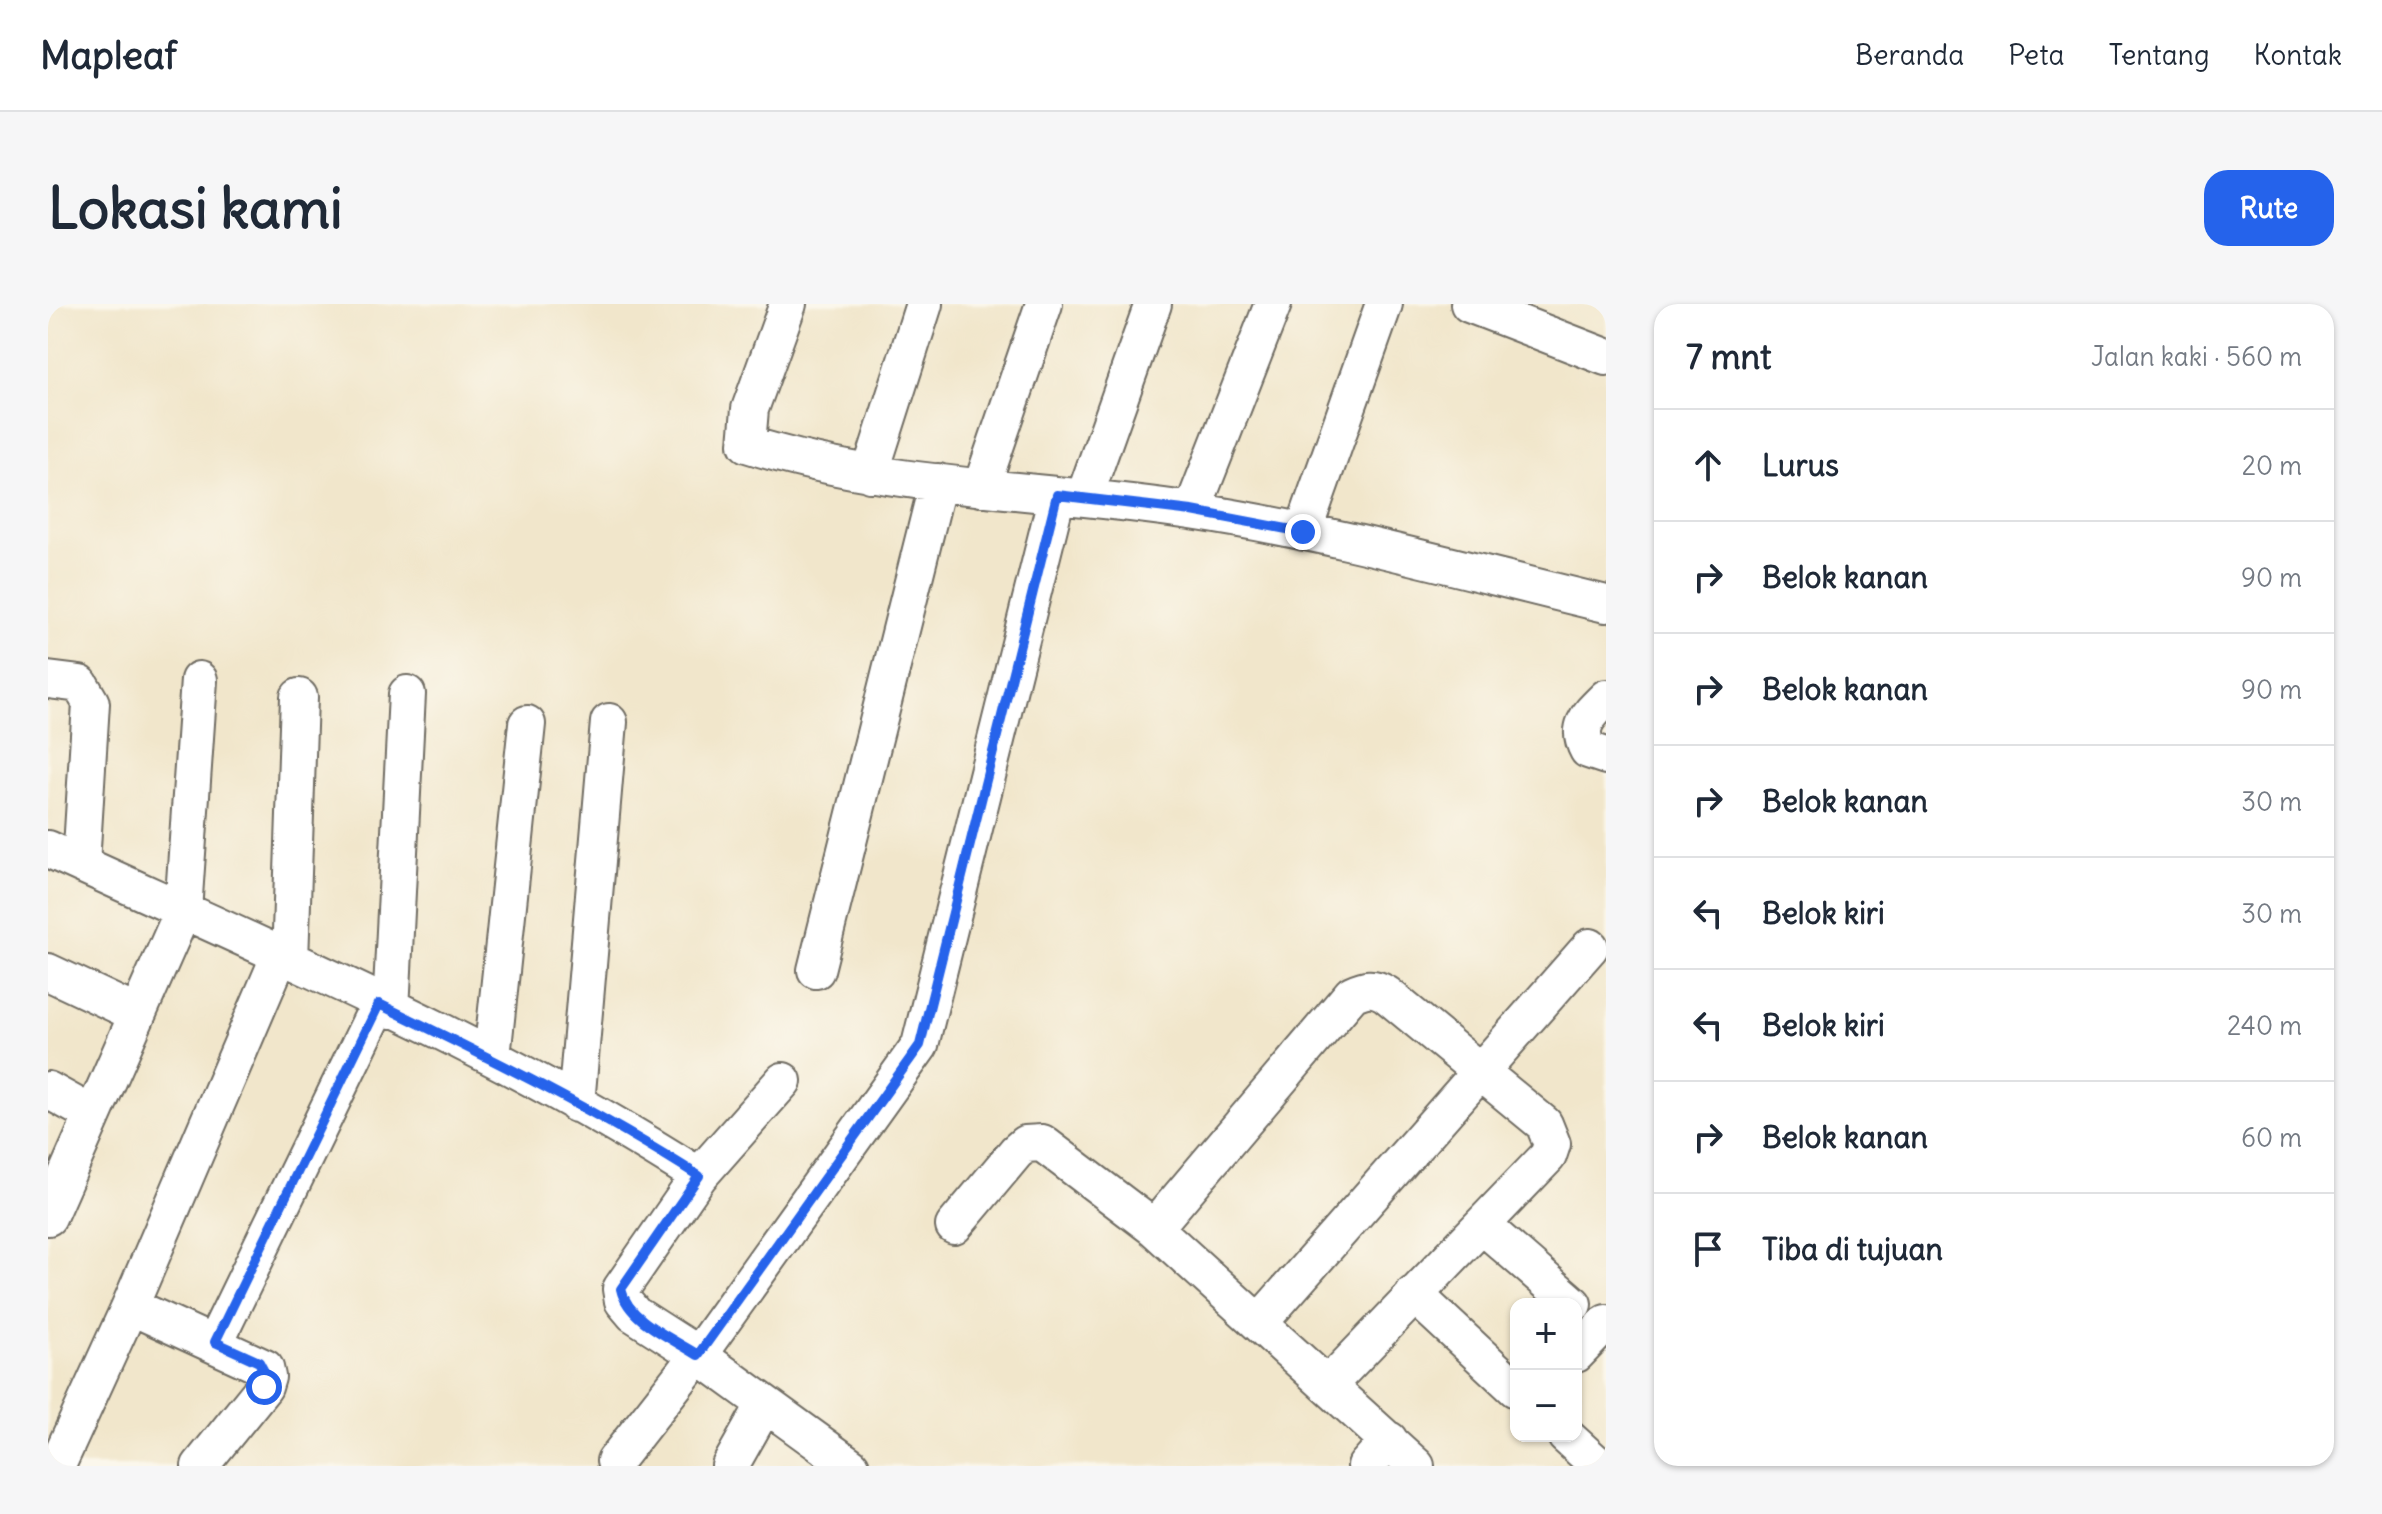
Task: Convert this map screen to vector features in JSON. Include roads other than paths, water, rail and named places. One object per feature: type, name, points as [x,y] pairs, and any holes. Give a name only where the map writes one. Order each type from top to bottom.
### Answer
[{"type":"street","points":[[788,304],[750,409],[747,444],[788,459],[870,474],[1192,511],[1303,532],[1606,604]]},
{"type":"street","points":[[870,474],[924,304]]},
{"type":"street","points":[[981,488],[1044,304]]},
{"type":"street","points":[[615,1461],[698,1355],[920,1045],[1071,496],[1153,304]]},
{"type":"street","points":[[1192,511],[1273,304]]},
{"type":"street","points":[[1303,532],[1384,304]]},
{"type":"street","points":[[1469,304],[1606,357]]},
{"type":"street","points":[[816,970],[938,482]]},
{"type":"street","points":[[48,680],[80,684],[91,703],[81,864]]},
{"type":"street","points":[[50,1205],[183,911],[199,680]]},
{"type":"street","points":[[215,1342],[385,1007],[407,694]]},
{"type":"street","points":[[60,1460],[285,958],[299,697]]},
{"type":"street","points":[[1606,698],[1585,718],[1582,727],[1588,750],[1606,756]]},
{"type":"street","points":[[576,1104],[609,722]]},
{"type":"street","points":[[492,1057],[527,724]]},
{"type":"street","points":[[48,849],[492,1057],[629,1131],[699,1176]]},
{"type":"street","points":[[1259,1323],[1590,947]]},
{"type":"street","points":[[48,972],[137,1014]]},
{"type":"street","points":[[1154,1228],[1352,994],[1363,989],[1376,988],[1386,994],[1544,1124],[1552,1144],[1548,1156],[1328,1385]]},
{"type":"street","points":[[783,1081],[699,1176],[621,1289],[623,1301],[634,1314],[698,1355],[851,1466]]},
{"type":"street","points":[[48,1090],[93,1115]]},
{"type":"street","points":[[954,1226],[1016,1152],[1025,1144],[1039,1142],[1154,1228],[1328,1385],[1377,1453],[1416,1466]]},
{"type":"street","points":[[1482,1225],[1589,1315],[1582,1336]]},
{"type":"street","points":[[1414,1294],[1510,1383]]},
{"type":"street","points":[[130,1306],[259,1362],[267,1377],[264,1387],[200,1466]]},
{"type":"street","points":[[730,1466],[765,1404]]},
{"type":"street","points":[[1573,1442],[1599,1466]]}]
